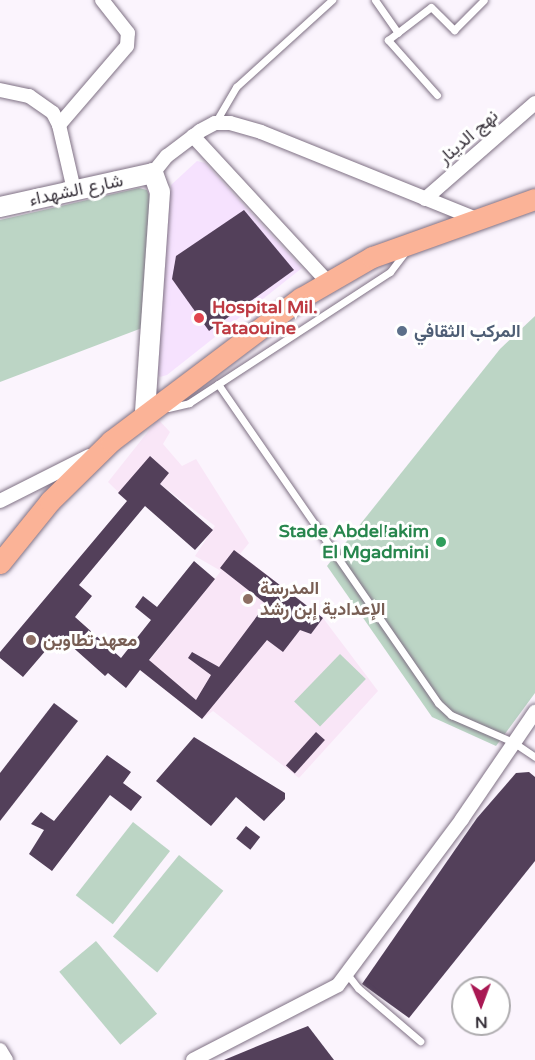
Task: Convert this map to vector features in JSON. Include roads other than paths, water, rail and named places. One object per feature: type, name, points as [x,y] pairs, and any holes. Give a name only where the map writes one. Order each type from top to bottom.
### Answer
[{"type":"main road","name":"شارع الشهداء","points":[[0,207],[153,173]]},
{"type":"main road","points":[[145,413],[160,192],[153,173]]},
{"type":"main road","points":[[0,563],[50,501],[100,450],[145,413],[327,282],[372,257],[535,199]]},
{"type":"street","points":[[59,125],[127,46],[128,33],[102,0]]},
{"type":"street","points":[[0,90],[42,102],[59,125],[74,190]]},
{"type":"street","name":"نهج الدينار","points":[[425,199],[535,103]]},
{"type":"street","points":[[153,173],[166,156],[193,136],[215,123],[230,123],[261,132],[481,220]]},
{"type":"street","points":[[193,136],[327,282]]},
{"type":"street","points":[[0,501],[100,450]]},
{"type":"street","points":[[193,1060],[306,1004],[338,984],[462,819],[535,712]]},
{"type":"street","points":[[0,1050],[6,1060]]},
{"type":"lane","points":[[215,123],[236,87],[332,0]]},
{"type":"lane","points":[[375,0],[398,33]]},
{"type":"lane","points":[[437,95],[388,40],[431,7],[454,30],[484,0]]},
{"type":"lane","points":[[145,413],[189,403],[390,272],[411,243]]},
{"type":"lane","points":[[218,384],[418,679],[451,715],[513,742],[535,757]]},
{"type":"lane","points":[[347,974],[358,988],[420,1041]]},
{"type":"place","name":"Hospital Mil. Tataouine","points":[[199,318]]},
{"type":"place","name":"المركب الثقافي","points":[[402,331]]},
{"type":"place","name":"Stade Abdelاakim El Mgadmini","points":[[441,542]]},
{"type":"place","name":"المدرسة الإعدادية إبن رشد","points":[[248,599]]},
{"type":"place","name":"معهد تطاوين","points":[[31,640]]}]
